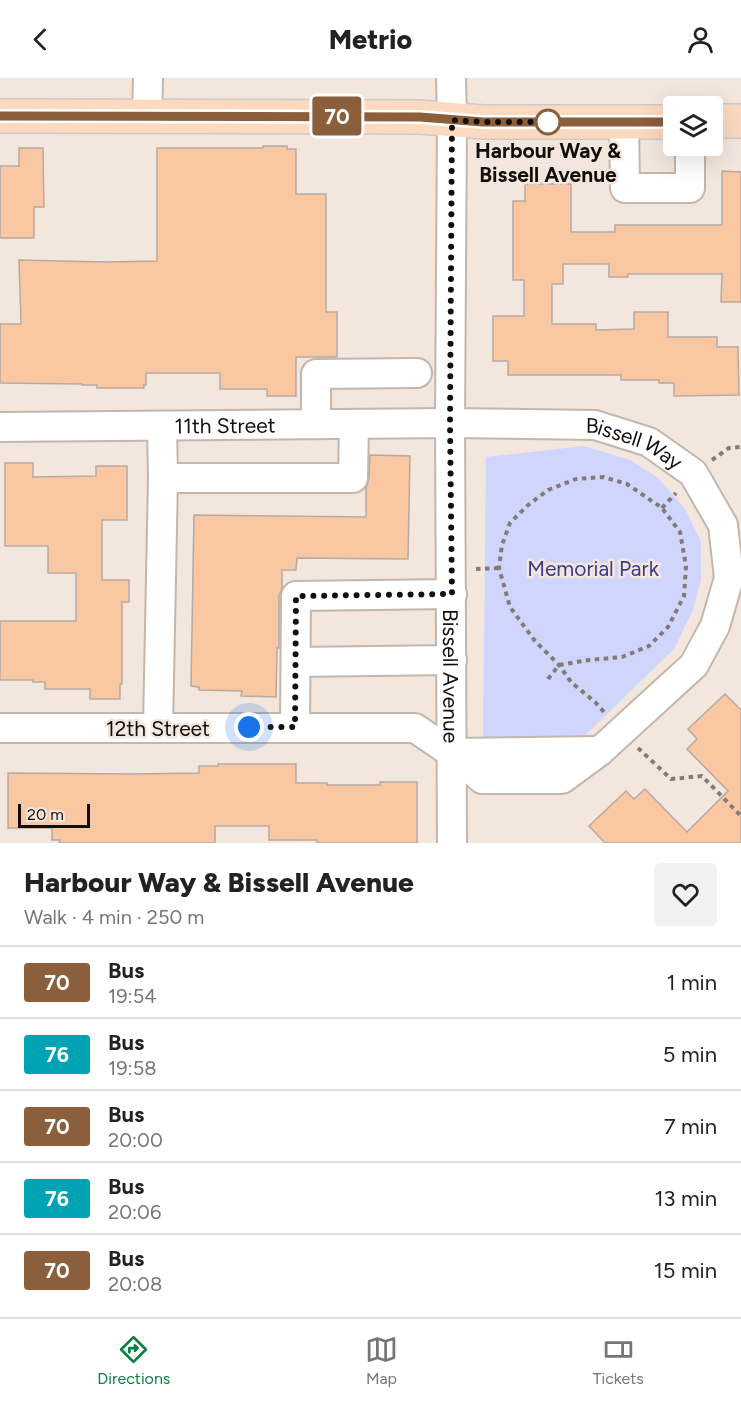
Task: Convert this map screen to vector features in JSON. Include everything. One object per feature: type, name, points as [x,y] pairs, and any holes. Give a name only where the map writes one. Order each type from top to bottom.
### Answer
[{"type":"main road","points":[[0,116],[409,117],[483,122],[663,122]]},
{"type":"main road","points":[[723,122],[741,122]]},
{"type":"street","points":[[147,116],[148,78]]},
{"type":"street","name":"Bissell Avenue","points":[[451,78],[452,843]]},
{"type":"street","points":[[624,122],[625,188],[690,188],[690,156]]},
{"type":"street","points":[[316,424],[316,374],[417,373]]},
{"type":"street","name":"11th Street","points":[[0,427],[450,423]]},
{"type":"street","name":"Bissell Way","points":[[450,423],[595,425],[649,442],[693,473],[723,525],[729,578],[714,626],[694,665],[600,751],[452,753]]},
{"type":"street","points":[[163,478],[353,478],[354,424]]},
{"type":"street","points":[[158,728],[162,426]]},
{"type":"street","points":[[295,727],[296,596],[452,594]]},
{"type":"street","points":[[296,662],[452,660]]},
{"type":"street","name":"12th Street","points":[[0,728],[415,728],[452,753]]},
{"type":"path","points":[[548,679],[559,665],[622,657],[649,646],[668,627],[684,596],[686,566],[680,532],[662,508],[627,484],[603,477],[576,479],[548,490],[510,523],[502,545],[499,568],[510,607],[535,641],[559,665]]},
{"type":"green space","name":"Memorial Park","points":[[584,446],[630,460],[657,477],[685,509],[701,542],[701,580],[693,610],[674,649],[576,744],[483,744],[486,457]]},
{"type":"building","points":[[263,146],[287,146],[287,149],[296,149],[296,194],[326,194],[326,312],[337,312],[337,357],[296,357],[296,396],[267,396],[267,389],[220,389],[220,373],[146,373],[144,388],[97,388],[97,385],[82,384],[0,383],[0,324],[21,324],[19,260],[157,261],[157,148],[263,148]]},
{"type":"building","points":[[19,148],[43,148],[44,207],[34,207],[34,238],[0,238],[0,166],[19,166]]},
{"type":"building","points":[[722,171],[741,172],[741,302],[721,302],[722,274],[628,274],[628,277],[609,277],[609,264],[563,264],[563,284],[552,284],[552,324],[596,324],[596,330],[634,329],[634,312],[668,312],[668,337],[717,337],[717,347],[738,347],[739,395],[674,396],[674,383],[659,383],[659,380],[621,380],[621,375],[508,375],[508,361],[493,361],[493,316],[524,316],[524,280],[513,280],[513,201],[525,201],[525,184],[571,184],[571,232],[615,232],[615,225],[722,225]]},
{"type":"building","points":[[370,455],[410,456],[408,559],[297,558],[296,570],[282,570],[276,697],[241,696],[242,691],[199,690],[199,687],[191,686],[194,515],[366,517],[366,488]]},
{"type":"building","points":[[5,463],[33,463],[33,477],[96,476],[96,466],[127,466],[127,520],[102,520],[102,580],[129,580],[129,602],[122,602],[120,699],[90,699],[90,689],[45,689],[45,682],[0,680],[0,621],[76,621],[76,573],[48,573],[48,546],[5,546]]},
{"type":"building","points":[[725,694],[741,710],[741,843],[605,843],[589,826],[626,791],[634,799],[645,789],[687,832],[728,791],[687,749],[697,739],[688,729]]},
{"type":"building","points":[[218,764],[296,764],[296,783],[380,785],[380,782],[417,782],[417,843],[317,843],[317,840],[269,840],[269,826],[215,826],[215,843],[59,843],[60,840],[52,840],[52,828],[8,828],[8,773],[199,773],[199,766],[218,766]]},
{"type":"bus line","name":"70","points":[[0,116],[420,117],[483,122],[663,122]]},
{"type":"place","name":"Harbour Way & Bissell Avenue","points":[[548,122]]},
{"type":"route","points":[[249,727],[295,727],[296,596],[452,594],[450,423],[452,120],[548,122]]}]
